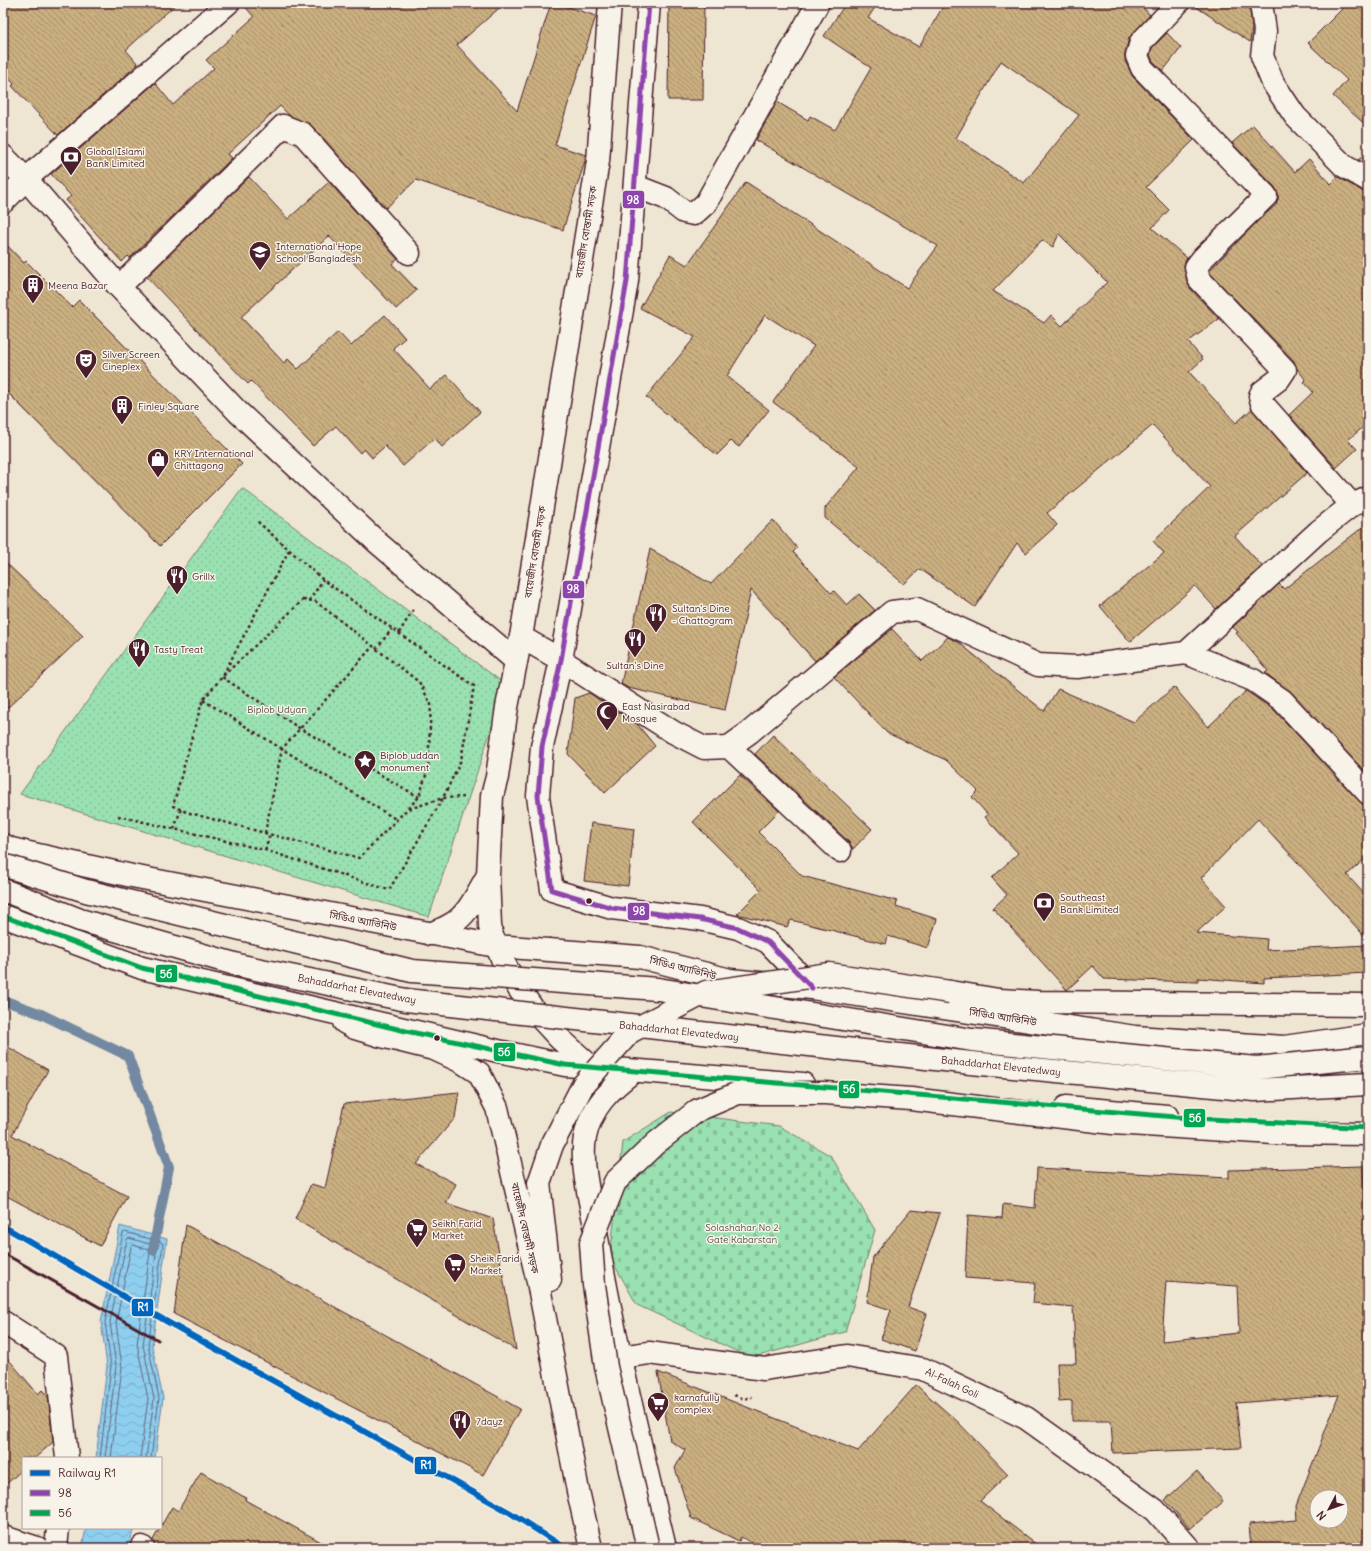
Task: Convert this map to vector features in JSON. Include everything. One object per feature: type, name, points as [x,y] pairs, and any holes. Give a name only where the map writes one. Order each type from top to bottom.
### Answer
[{"type":"main road","points":[[3,202],[26,179],[228,3]]},
{"type":"main road","name":"বায়েজীদ বোস্তামী সড়ক","points":[[591,1067],[559,1038],[536,1013],[519,989],[496,946],[490,926],[488,875],[492,796],[497,777],[507,707],[521,637],[598,161],[610,3]]},
{"type":"main road","points":[[649,3],[626,281],[561,660],[542,747],[538,796],[552,890],[612,908],[700,919],[738,928],[768,942],[812,988]]},
{"type":"main road","points":[[635,186],[666,198],[684,212],[694,214],[706,203],[818,3]]},
{"type":"main road","points":[[1178,3],[1141,42],[1137,56],[1142,68],[1266,196],[1203,258],[1196,267],[1199,279],[1285,370],[1279,379],[1262,392],[1260,396],[1262,403],[1360,502],[1319,531],[1186,653]]},
{"type":"main road","points":[[1261,3],[1265,31],[1262,56],[1273,83],[1300,122],[1344,166],[1368,180]]},
{"type":"main road","points":[[119,287],[283,126],[302,134],[409,254]]},
{"type":"main road","points":[[3,156],[26,179],[119,287],[238,412],[378,543],[516,661]]},
{"type":"main road","points":[[521,637],[561,660],[673,732],[704,748],[729,747],[756,727],[892,612],[918,609],[1038,665],[1077,667],[1186,653],[1253,680],[1282,700],[1368,793]]},
{"type":"main road","points":[[729,747],[840,851]]},
{"type":"main road","name":"সিডিএ অ্যাভিনিউ","points":[[3,846],[132,876],[496,946],[640,957],[730,980],[812,988],[1135,1037],[1284,1047],[1368,1035]]},
{"type":"main road","points":[[3,865],[86,891],[412,971],[658,990],[972,1040],[1256,1068],[1368,1057]]},
{"type":"main road","points":[[430,934],[452,925],[462,915],[471,904],[488,875]]},
{"type":"main road","name":"Bahaddarhat Elevatedway","points":[[3,890],[80,920],[235,964],[406,1000],[963,1062],[1255,1090],[1368,1084]]},
{"type":"main road","points":[[3,916],[142,968],[498,1052],[565,1065],[1176,1117],[1368,1128]]},
{"type":"main road","points":[[605,1548],[563,1360],[554,1309],[539,1183],[552,1145],[583,1085],[630,1032],[706,992],[829,974],[999,1000],[1116,1003],[1368,1005]]},
{"type":"main road","name":"বায়েজীদ বোস্তামী সড়ক","points":[[327,1012],[356,1028],[434,1049],[462,1062],[479,1073],[497,1108],[538,1282],[578,1490],[591,1548]]},
{"type":"main road","points":[[634,1071],[617,1084],[591,1115],[585,1138],[584,1167],[607,1299],[665,1548]]},
{"type":"main road","points":[[648,1548],[606,1367],[594,1285],[591,1243],[615,1182],[656,1143],[698,1110],[738,1093],[825,1093],[911,1099],[1113,1123],[1274,1133],[1368,1134]]},
{"type":"main road","points":[[3,1322],[56,1356],[67,1457]]},
{"type":"main road","name":"Al-Falah Goli","points":[[620,1357],[649,1353],[764,1370],[847,1356],[923,1369],[1026,1418],[1155,1510],[1189,1548]]},
{"type":"main road","points":[[56,1548],[58,1529]]},
{"type":"main road","points":[[3,1537],[36,1548]]},
{"type":"path","points":[[118,816],[265,850],[390,890],[443,798],[461,760],[474,686],[323,580],[257,521]]},
{"type":"path","points":[[222,677],[289,550]]},
{"type":"path","points":[[309,601],[323,580]]},
{"type":"path","points":[[303,600],[315,601],[419,682],[431,704],[428,769],[419,798],[359,858],[181,810],[173,806],[203,700],[222,677],[303,600]]},
{"type":"path","points":[[376,649],[392,629]]},
{"type":"path","points":[[265,833],[282,749],[373,646]]},
{"type":"path","points":[[222,677],[300,728],[419,798]]},
{"type":"path","points":[[203,700],[397,820]]},
{"type":"path","points":[[406,810],[443,798]]},
{"type":"path","points":[[174,829],[181,810]]},
{"type":"path","points":[[265,850],[270,834]]},
{"type":"path","points":[[730,1394],[744,1399],[759,1395]]},
{"type":"green space","name":"Biplob Udyan","points":[[242,488],[506,685],[429,917],[20,794]]},
{"type":"green space","name":"Solashahar No 2 Gate Kabarstan","points":[[671,1112],[779,1126],[831,1156],[875,1230],[845,1332],[751,1358],[637,1305],[610,1257],[623,1142]]},
{"type":"water","points":[[120,1226],[167,1239],[152,1346],[163,1398],[155,1457],[96,1457],[107,1366],[101,1322]]},
{"type":"water","points":[[86,1529],[134,1529],[128,1548],[82,1548]]},
{"type":"building","points":[[3,3],[177,3],[126,50],[138,64],[58,135],[12,86],[14,84],[3,72]]},
{"type":"building","points":[[242,3],[505,3],[457,45],[517,111],[551,3],[556,3],[596,16],[555,145],[586,155],[563,230],[416,180],[386,208],[312,126],[289,115],[280,106],[228,154],[232,158],[130,258],[128,256],[122,262],[66,200],[71,196],[51,174],[155,83],[173,105],[214,68],[206,60],[254,17]]},
{"type":"building","points":[[669,3],[704,3],[703,100],[668,100]]},
{"type":"building","points":[[846,3],[878,3],[868,18],[919,47],[945,3],[1139,3],[1150,15],[1129,38],[1125,53],[1125,61],[1133,77],[1194,140],[1146,187],[1169,210],[1152,228],[1187,258],[1184,265],[1187,282],[1190,288],[1219,319],[1188,342],[1203,359],[1189,372],[1236,423],[1252,409],[1307,473],[1235,536],[1262,566],[1216,609],[1195,586],[1130,642],[1100,606],[1164,553],[1153,541],[1210,487],[1153,425],[1047,513],[1057,525],[1026,553],[1017,543],[975,607],[920,569],[904,584],[825,518],[825,508],[859,467],[773,402],[814,346],[765,315],[727,376],[769,410],[739,447],[731,441],[717,455],[646,397],[695,337],[640,308],[670,255],[687,265],[746,182],[907,288],[938,246],[756,140],[777,102],[808,120],[810,116],[835,130],[871,68],[824,36]],"holes":[[[1001,61],[1079,115],[1024,183],[956,138]],[[1059,234],[1107,282],[1062,326],[1051,315],[1044,323],[993,291],[1042,240],[1053,247]]]},
{"type":"building","points":[[1190,3],[1249,3],[1252,28],[1250,42]]},
{"type":"building","points":[[1345,3],[1368,3],[1368,127],[1333,96],[1347,80],[1308,43],[1341,10]]},
{"type":"building","points":[[1167,33],[1181,48],[1163,71],[1153,61],[1150,55],[1152,48]]},
{"type":"building","points":[[1253,125],[1295,172],[1309,159],[1331,184],[1338,177],[1362,191],[1368,192],[1368,423],[1348,440],[1357,449],[1336,468],[1289,415],[1313,392],[1304,382],[1306,380],[1297,369],[1294,361],[1210,273],[1210,270],[1260,219],[1277,204],[1278,193],[1275,187],[1232,143]]},
{"type":"building","points":[[1368,152],[1368,166],[1358,160]]},
{"type":"building","points":[[249,177],[288,219],[329,182],[398,259],[392,264],[417,290],[396,309],[329,236],[241,317],[284,363],[288,359],[298,369],[338,332],[351,346],[385,315],[405,338],[393,348],[430,389],[447,375],[480,412],[442,447],[435,438],[403,466],[385,446],[372,458],[364,449],[360,453],[336,426],[313,446],[251,381],[248,384],[147,277]]},
{"type":"building","name":"Finley Square","points":[[3,241],[24,263],[26,261],[72,307],[79,300],[242,464],[160,546],[3,388]]},
{"type":"building","points":[[773,520],[797,548],[793,552],[831,593],[834,591],[847,605],[859,594],[875,610],[815,661],[751,590],[725,710],[628,688],[621,684],[650,549],[711,584]]},
{"type":"building","points":[[1368,523],[1368,775],[1291,692],[1265,673],[1268,671],[1236,633],[1238,632],[1233,627],[1279,584],[1284,589]]},
{"type":"building","points":[[3,560],[83,636],[3,712]]},
{"type":"building","points":[[892,629],[922,661],[948,637],[958,642],[1044,711],[1058,689],[1134,722],[1174,687],[1208,727],[1246,691],[1274,710],[1359,801],[1364,805],[1368,805],[1368,856],[1347,875],[1368,898],[1368,940],[1258,819],[1201,878],[1226,906],[1196,933],[1267,939],[1266,950],[1368,945],[1368,973],[1264,978],[1264,983],[1198,978],[1198,982],[1104,979],[1093,966],[1067,990],[993,908],[1007,895],[992,878],[1018,853],[985,817],[988,815],[972,797],[978,791],[946,760],[887,733],[834,677]]},
{"type":"building","name":"East Nasirabad Mosque","points":[[589,693],[637,724],[655,746],[605,793],[568,754],[575,698]]},
{"type":"building","points":[[773,735],[872,829],[853,849],[849,842],[755,754]]},
{"type":"building","points":[[740,775],[779,811],[758,832],[802,876],[897,901],[896,906],[937,919],[928,948],[888,936],[886,944],[791,920],[787,927],[737,914],[761,890],[693,822]]},
{"type":"building","points":[[591,823],[634,829],[628,886],[584,881]]},
{"type":"building","points":[[3,1044],[48,1070],[12,1135],[127,1196],[100,1246],[3,1194]]},
{"type":"building","name":"Sheik Farid Market","points":[[459,1092],[455,1118],[416,1164],[456,1184],[446,1203],[493,1219],[516,1350],[295,1219],[311,1184],[325,1188],[344,1104]]},
{"type":"building","points":[[1363,1166],[1366,1239],[1368,1239],[1368,1548],[1251,1548],[1249,1524],[1297,1520],[1296,1506],[1339,1395],[1236,1403],[1241,1448],[1113,1453],[1111,1421],[1072,1421],[1072,1401],[1059,1402],[1057,1363],[1076,1363],[1073,1307],[1033,1303],[1035,1283],[965,1278],[968,1215],[1002,1218],[1003,1204],[1035,1208],[1037,1168],[1229,1178],[1229,1170]],"holes":[[[1166,1281],[1237,1286],[1239,1333],[1162,1341]]]},
{"type":"building","points":[[911,1210],[940,1213],[908,1307],[927,1314],[915,1351],[881,1339],[891,1310],[867,1302],[873,1257]]},
{"type":"building","points":[[186,1225],[520,1409],[483,1475],[174,1314]]},
{"type":"building","points":[[3,1353],[38,1394],[42,1390],[48,1396],[53,1442],[36,1457],[22,1457],[22,1470],[3,1487]]},
{"type":"building","points":[[658,1372],[858,1451],[916,1385],[958,1422],[1008,1474],[980,1501],[1041,1548],[761,1548],[741,1537],[739,1541],[691,1518],[675,1468],[685,1450],[670,1441]]},
{"type":"building","points":[[1197,1471],[1223,1501],[1190,1529],[1165,1500]]},
{"type":"building","points":[[201,1472],[246,1498],[245,1500],[332,1548],[155,1548],[153,1540],[159,1529],[162,1529],[162,1524],[172,1507],[178,1511]]},
{"type":"waterway","points":[[3,1000],[41,1014],[128,1056],[169,1167],[153,1250]]},
{"type":"railway","points":[[3,1253],[158,1340]]},
{"type":"railway","points":[[83,1273],[171,1324],[509,1512],[565,1548]]},
{"type":"rail line","name":"R1","points":[[3,1226],[171,1324],[509,1512],[565,1548]]},
{"type":"transit line","name":"98","points":[[649,3],[627,281],[561,660],[542,747],[538,796],[552,890],[612,908],[700,919],[738,928],[768,942],[812,988]]},
{"type":"transit line","name":"56","points":[[3,916],[142,968],[406,1031],[565,1065],[1176,1117],[1368,1128]]},
{"type":"place","name":"Global Islami Bank Limited","points":[[71,176]]},
{"type":"place","name":"International Hope School Bangladesh","points":[[260,272]]},
{"type":"place","name":"Meena Bazar","points":[[33,304]]},
{"type":"place","name":"Silver Screen Cineplex","points":[[86,380]]},
{"type":"place","name":"Finley Square","points":[[122,426]]},
{"type":"place","name":"KRY International Chittagong","points":[[158,478]]},
{"type":"place","name":"Grillx","points":[[177,596]]},
{"type":"place","name":"Sultan's Dine - Chattogram","points":[[656,634]]},
{"type":"place","name":"Sultan's Dine","points":[[635,658]]},
{"type":"place","name":"Tasty Treat","points":[[139,668]]},
{"type":"place","name":"East Nasirabad Mosque","points":[[607,732]]},
{"type":"place","name":"Biplob uddan monument","points":[[365,780]]},
{"type":"place","name":"Southeast Bank Limited","points":[[1044,922]]},
{"type":"place","name":"Seikh Farid Market","points":[[417,1248]]},
{"type":"place","name":"Sheik Farid Market","points":[[455,1284]]},
{"type":"place","name":"karnafully complex","points":[[658,1422]]},
{"type":"place","name":"7dayz","points":[[460,1440]]}]
